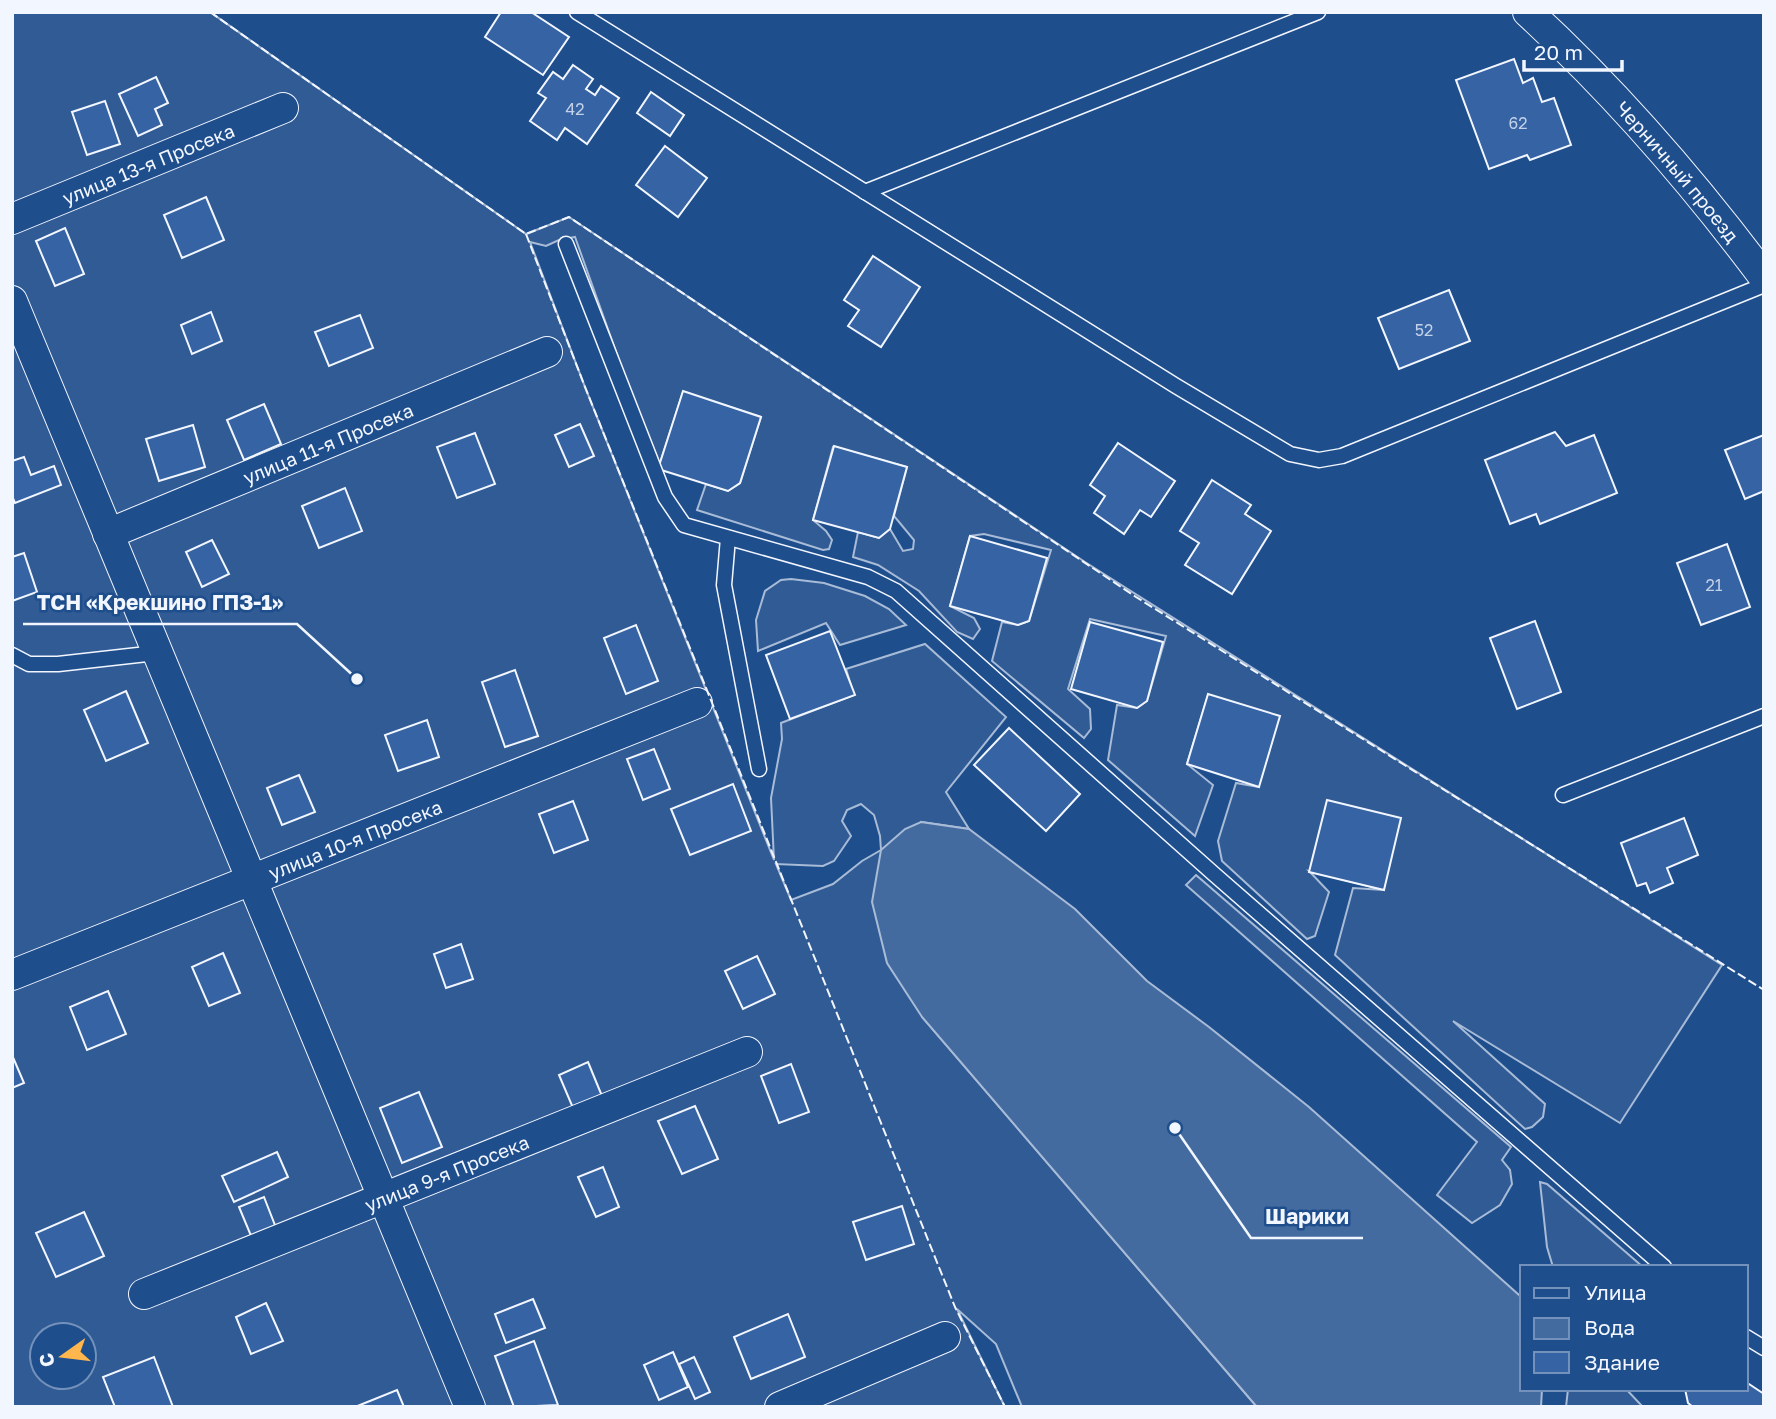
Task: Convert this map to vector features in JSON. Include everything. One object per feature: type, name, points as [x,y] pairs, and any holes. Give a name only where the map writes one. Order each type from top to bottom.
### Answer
[{"type":"street","name":"Черничный проезд","points":[[1528,12],[1622,104],[1764,277]]},
{"type":"street","name":"улица 13-я Просека","points":[[12,219],[283,108]]},
{"type":"street","points":[[14,310],[470,1407]]},
{"type":"street","name":"улица 11-я Просека","points":[[108,534],[547,352]]},
{"type":"street","name":"улица 10-я Просека","points":[[12,975],[697,703]]},
{"type":"street","name":"улица 9-я Просека","points":[[144,1294],[747,1052]]},
{"type":"street","points":[[780,1407],[945,1337]]},
{"type":"lane","points":[[577,12],[1176,386],[1290,454],[1319,460],[1342,456],[1764,285]]},
{"type":"lane","points":[[865,192],[1318,12]]},
{"type":"lane","points":[[566,244],[666,497],[684,525],[869,578],[896,591],[1662,1265]]},
{"type":"lane","points":[[728,538],[724,585],[759,769]]},
{"type":"lane","points":[[12,655],[29,664],[58,664],[156,653]]},
{"type":"lane","points":[[1563,794],[1764,716]]},
{"type":"lane","points":[[1748,1338],[1764,1348]]},
{"type":"shaded area","points":[[12,12],[210,12],[526,234],[569,217],[1085,562],[1722,965],[1620,1123],[1453,1021],[1545,1104],[1543,1117],[1532,1127],[1525,1129],[1335,955],[1353,888],[1384,890],[1309,871],[1329,892],[1315,936],[1307,939],[1222,861],[1218,841],[1236,783],[1258,787],[1208,695],[1187,764],[1213,785],[1195,836],[1108,760],[1117,705],[1137,708],[1147,701],[1166,636],[1090,619],[1068,689],[1090,709],[1091,729],[1084,738],[992,661],[1002,622],[1018,625],[1029,621],[1051,550],[984,534],[970,536],[950,606],[974,618],[980,629],[973,639],[957,632],[919,591],[878,565],[853,557],[858,532],[879,538],[890,529],[903,551],[913,549],[914,540],[894,516],[907,467],[833,447],[813,520],[832,540],[829,549],[823,550],[697,510],[706,484],[728,491],[740,483],[761,417],[683,392],[658,469],[575,237],[546,246],[530,242],[774,860],[771,798],[782,739],[781,723],[854,695],[846,669],[925,644],[1006,717],[946,792],[969,829],[921,822],[922,1017],[1257,1407],[1022,1407],[996,1344],[957,1309],[1005,1407],[12,1407]],"holes":[[[861,804],[874,815],[881,850],[833,884],[791,900],[776,864],[823,866],[834,861],[851,836],[842,821],[847,810]]]},
{"type":"shaded area","points":[[781,580],[824,583],[865,596],[889,609],[906,625],[840,645],[826,623],[758,651],[756,620],[765,591]]},
{"type":"shaded area","points":[[1196,875],[1511,1147],[1502,1160],[1510,1170],[1512,1184],[1500,1205],[1472,1223],[1437,1195],[1477,1142],[1186,885]]},
{"type":"shaded area","points":[[1540,1182],[1547,1184],[1641,1265],[1552,1265],[1547,1247]]},
{"type":"shaded area","points":[[1568,1391],[1628,1391],[1643,1407],[1566,1407]]},
{"type":"water","points":[[921,822],[969,829],[1075,909],[1147,981],[1309,1107],[1519,1295],[1520,1391],[1542,1391],[1541,1407],[1257,1407],[922,1017],[887,963],[872,902],[881,850],[905,829]]},
{"type":"building","points":[[501,12],[531,12],[569,37],[543,75],[485,37]]},
{"type":"building","points":[[1514,59],[1523,83],[1533,78],[1542,102],[1554,98],[1571,145],[1530,160],[1527,155],[1489,169],[1456,80]]},
{"type":"building","points":[[573,65],[593,79],[586,89],[595,95],[601,86],[619,98],[587,144],[565,128],[557,140],[530,121],[546,98],[538,93],[553,72],[563,79]]},
{"type":"building","points":[[156,77],[168,103],[155,109],[162,125],[138,136],[119,94]]},
{"type":"building","points":[[651,92],[684,115],[670,136],[637,113]]},
{"type":"building","points":[[105,101],[120,144],[87,155],[72,112]]},
{"type":"building","points":[[665,146],[707,178],[678,217],[636,185]]},
{"type":"building","points":[[206,197],[224,240],[182,258],[164,215]]},
{"type":"building","points":[[65,228],[84,274],[55,286],[36,241]]},
{"type":"building","points":[[873,256],[920,287],[881,347],[848,326],[859,310],[844,300]]},
{"type":"building","points":[[1449,290],[1470,341],[1399,369],[1378,318]]},
{"type":"building","points":[[211,312],[222,341],[192,354],[181,325]]},
{"type":"building","points":[[360,315],[373,348],[329,366],[315,332]]},
{"type":"building","points":[[683,391],[761,417],[740,483],[728,491],[658,469]]},
{"type":"building","points":[[264,404],[281,444],[244,460],[227,420]]},
{"type":"building","points":[[580,424],[594,456],[569,467],[555,435]]},
{"type":"building","points":[[193,425],[205,467],[159,481],[146,439]]},
{"type":"building","points":[[1555,432],[1566,446],[1594,435],[1617,493],[1540,524],[1536,514],[1510,524],[1485,460]]},
{"type":"building","points":[[475,433],[495,484],[457,498],[437,447]]},
{"type":"building","points":[[1764,435],[1764,491],[1745,499],[1725,450]]},
{"type":"building","points":[[1118,443],[1175,481],[1151,517],[1140,510],[1124,534],[1094,513],[1105,496],[1090,485]]},
{"type":"building","points":[[834,446],[907,467],[890,529],[879,538],[813,520]]},
{"type":"building","points":[[24,457],[31,475],[54,466],[61,485],[15,503],[12,496],[12,461]]},
{"type":"building","points":[[1212,480],[1251,505],[1245,514],[1271,531],[1232,594],[1185,565],[1199,543],[1180,531]]},
{"type":"building","points":[[345,488],[362,531],[319,548],[302,506]]},
{"type":"building","points":[[970,536],[1047,558],[1029,621],[1018,625],[950,606]]},
{"type":"building","points":[[212,540],[229,574],[202,587],[186,552]]},
{"type":"building","points":[[1727,544],[1750,607],[1701,625],[1677,563]]},
{"type":"building","points":[[24,553],[37,592],[12,601],[12,557]]},
{"type":"building","points":[[1535,621],[1561,692],[1517,709],[1490,638]]},
{"type":"building","points":[[1090,622],[1163,642],[1147,701],[1137,708],[1071,689]]},
{"type":"building","points":[[636,625],[658,681],[626,694],[604,638]]},
{"type":"building","points":[[830,631],[855,695],[790,719],[766,655]]},
{"type":"building","points":[[515,670],[538,736],[505,747],[482,682]]},
{"type":"building","points":[[126,691],[148,743],[106,761],[84,710]]},
{"type":"building","points":[[1208,694],[1280,716],[1259,787],[1187,764]]},
{"type":"building","points":[[427,720],[439,757],[398,771],[385,735]]},
{"type":"building","points":[[1009,728],[1080,794],[1046,831],[974,765]]},
{"type":"building","points":[[654,749],[670,789],[643,800],[627,759]]},
{"type":"building","points":[[299,775],[315,812],[282,825],[267,788]]},
{"type":"building","points":[[733,784],[751,831],[690,855],[671,809]]},
{"type":"building","points":[[1327,800],[1401,818],[1384,890],[1309,872]]},
{"type":"building","points":[[573,801],[588,840],[554,853],[539,814]]},
{"type":"building","points":[[1684,818],[1698,855],[1667,868],[1673,883],[1650,893],[1646,883],[1637,886],[1621,843]]},
{"type":"building","points":[[461,944],[473,979],[446,988],[434,954]]},
{"type":"building","points":[[223,953],[240,993],[209,1006],[192,967]]},
{"type":"building","points":[[757,956],[775,994],[743,1009],[725,971]]},
{"type":"building","points":[[108,991],[126,1034],[87,1050],[70,1007]]},
{"type":"building","points":[[12,1055],[24,1083],[12,1088]]},
{"type":"building","points":[[588,1062],[602,1096],[573,1108],[559,1075]]},
{"type":"building","points":[[791,1064],[809,1112],[779,1123],[761,1076]]},
{"type":"building","points":[[419,1092],[442,1147],[402,1163],[380,1108]]},
{"type":"building","points":[[695,1106],[718,1159],[682,1174],[658,1121]]},
{"type":"building","points":[[277,1152],[288,1177],[234,1202],[222,1176]]},
{"type":"building","points":[[603,1167],[619,1207],[596,1217],[578,1177]]},
{"type":"building","points":[[264,1197],[278,1233],[254,1243],[239,1207]]},
{"type":"building","points":[[902,1206],[914,1244],[866,1260],[853,1222]]},
{"type":"building","points":[[84,1212],[104,1256],[56,1277],[36,1233]]},
{"type":"building","points":[[533,1299],[545,1328],[506,1343],[495,1314]]},
{"type":"building","points":[[266,1303],[283,1341],[251,1354],[236,1317]]},
{"type":"building","points":[[788,1314],[805,1357],[751,1379],[734,1337]]},
{"type":"building","points":[[534,1341],[558,1405],[514,1407],[495,1356]]},
{"type":"building","points":[[673,1352],[688,1387],[659,1400],[644,1365]]},
{"type":"building","points":[[154,1357],[173,1407],[115,1407],[103,1377]]},
{"type":"building","points":[[694,1357],[710,1392],[695,1399],[679,1364]]},
{"type":"building","points":[[1748,1383],[1764,1394],[1764,1407],[1693,1407],[1688,1403],[1685,1391],[1748,1391]]},
{"type":"building","points":[[397,1390],[404,1407],[355,1407]]},
{"type":"fence","points":[[210,12],[526,234],[569,217],[1136,597],[1764,990]]},
{"type":"fence","points":[[526,234],[955,1307],[1005,1407]]},
{"type":"place","name":"ТСН «Крекшино ГПЗ-1»","points":[[357,679]]},
{"type":"place","name":"Шарики","points":[[1175,1128]]}]
